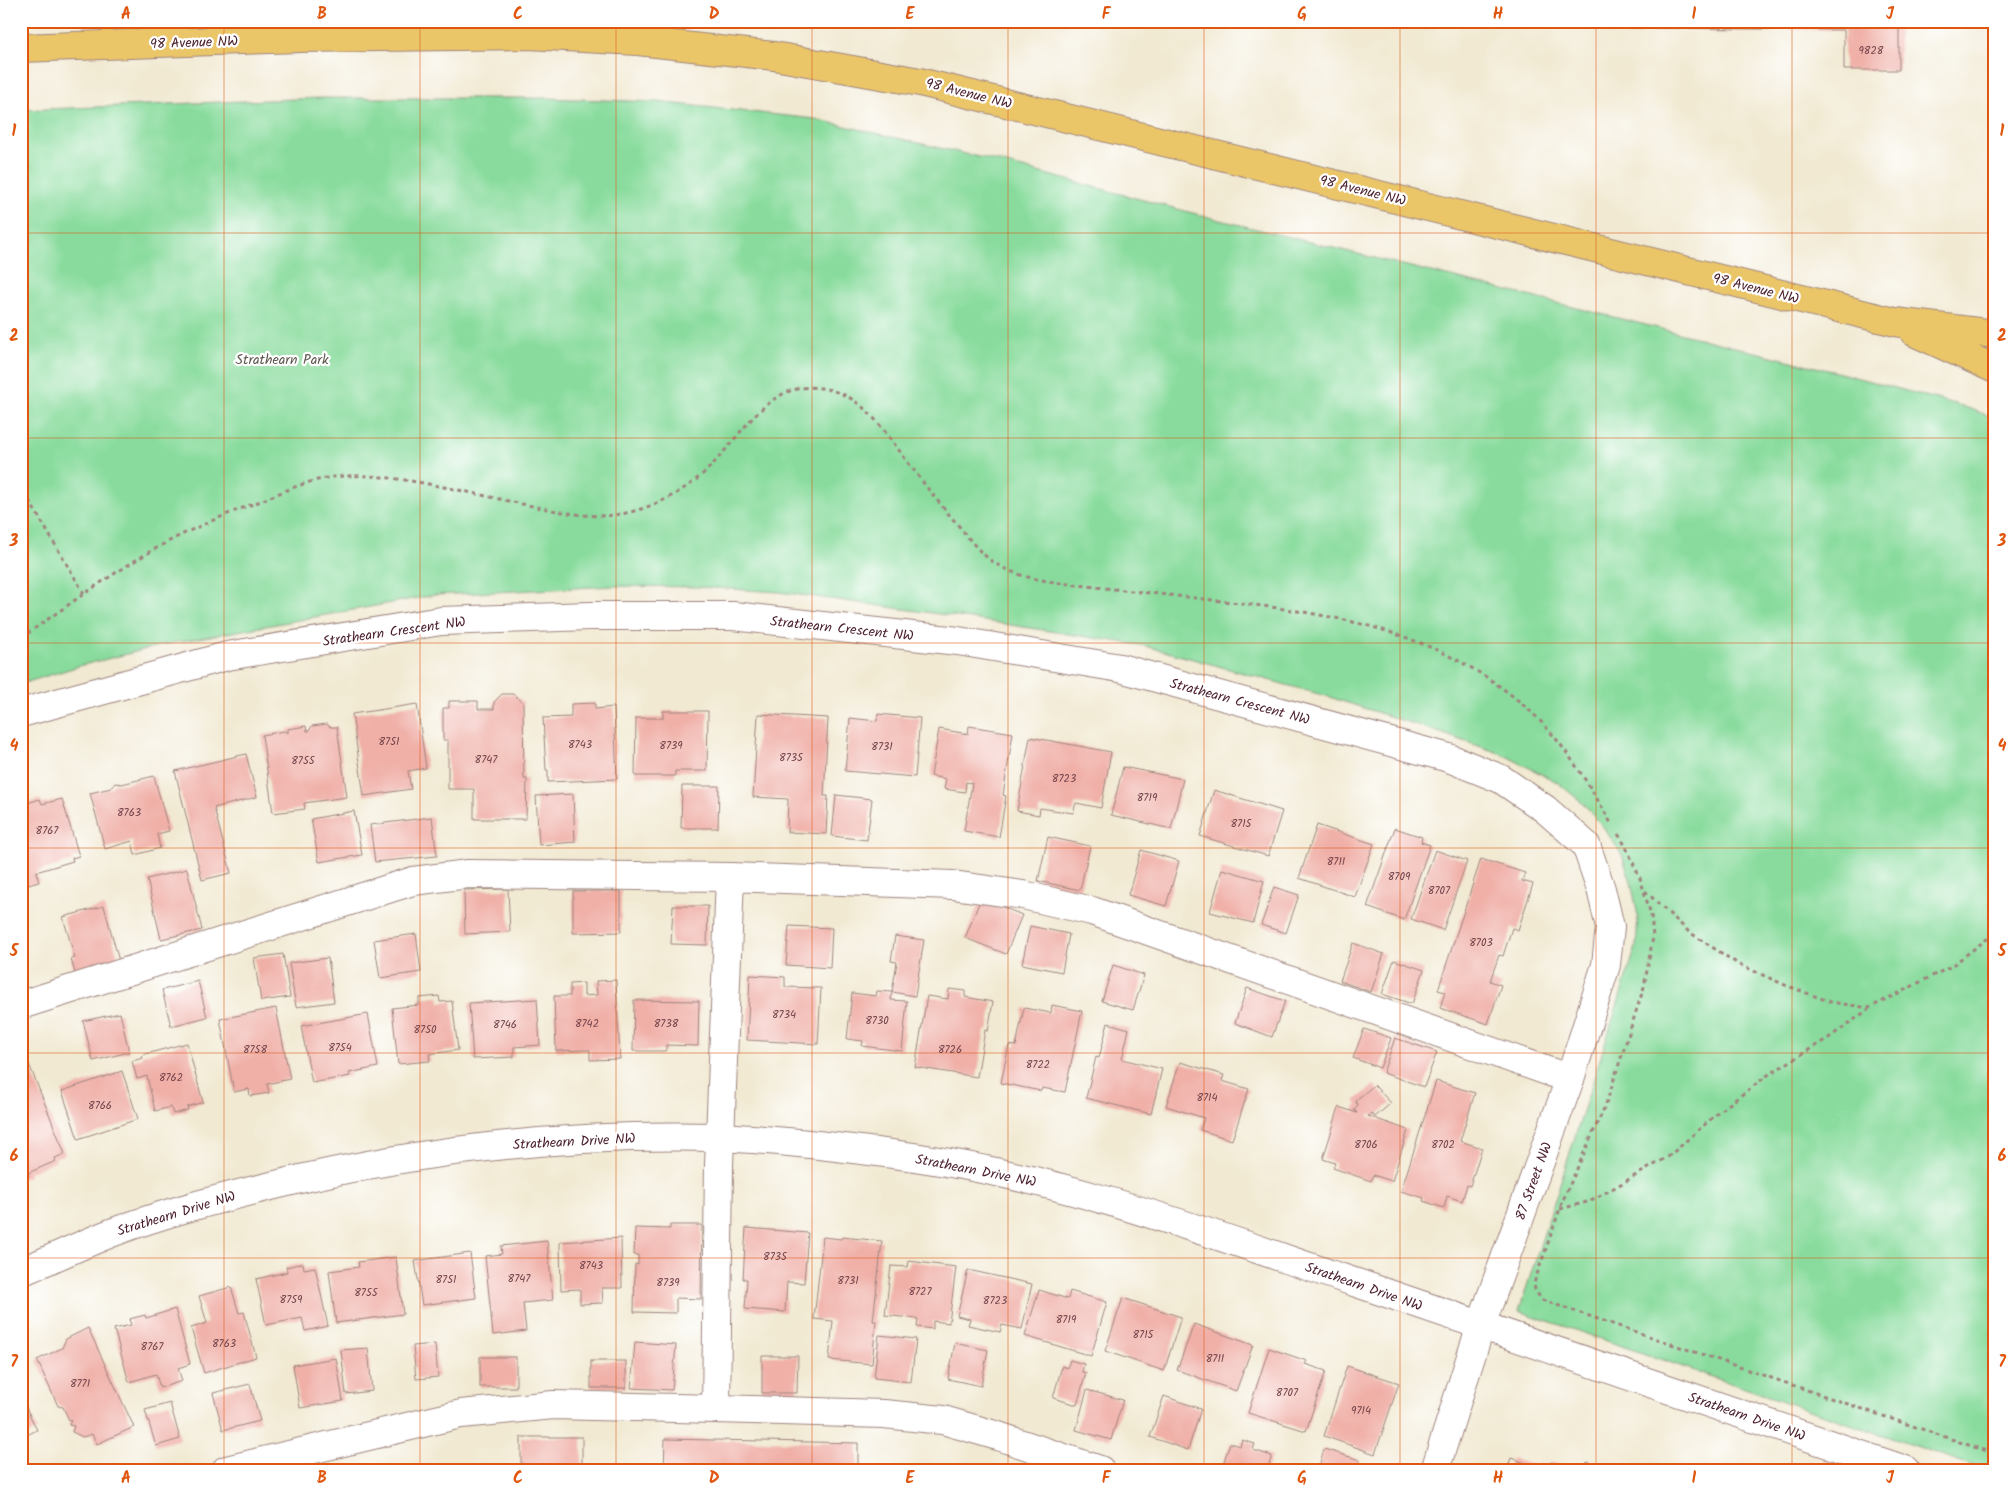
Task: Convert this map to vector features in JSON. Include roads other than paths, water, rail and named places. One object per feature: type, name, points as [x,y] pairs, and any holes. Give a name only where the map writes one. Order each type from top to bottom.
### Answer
[{"type":"main road","name":"98 Avenue NW","points":[[21,48],[300,38],[528,35],[638,41],[774,56],[940,86],[1894,322],[1995,334]]},
{"type":"main road","name":"98 Avenue NW","points":[[1894,322],[1995,370]]},
{"type":"street","name":"Strathearn Crescent NW","points":[[21,713],[227,656],[441,622],[590,616],[732,616],[958,641],[1120,668],[1449,758],[1501,779],[1545,809],[1586,845],[1601,889]]},
{"type":"street","points":[[21,1005],[412,881],[468,874],[730,877],[953,885],[1023,895],[1092,911],[1570,1079]]},
{"type":"street","points":[[716,1409],[720,1138],[730,877]]},
{"type":"street","name":"87 Street NW","points":[[1435,1470],[1481,1325],[1570,1079],[1606,965],[1610,927],[1601,889]]},
{"type":"street","name":"Strathearn Drive NW","points":[[21,1272],[112,1233],[176,1212],[242,1193],[367,1165],[430,1154],[555,1141],[646,1138],[720,1138],[832,1147],[917,1157],[1002,1173],[1067,1189],[1168,1220],[1905,1470]]},
{"type":"street","points":[[226,1470],[461,1414],[553,1405],[884,1414],[943,1420],[1100,1470]]},
{"type":"park label","name":"Strathearn Park","points":[[282,359]]}]
